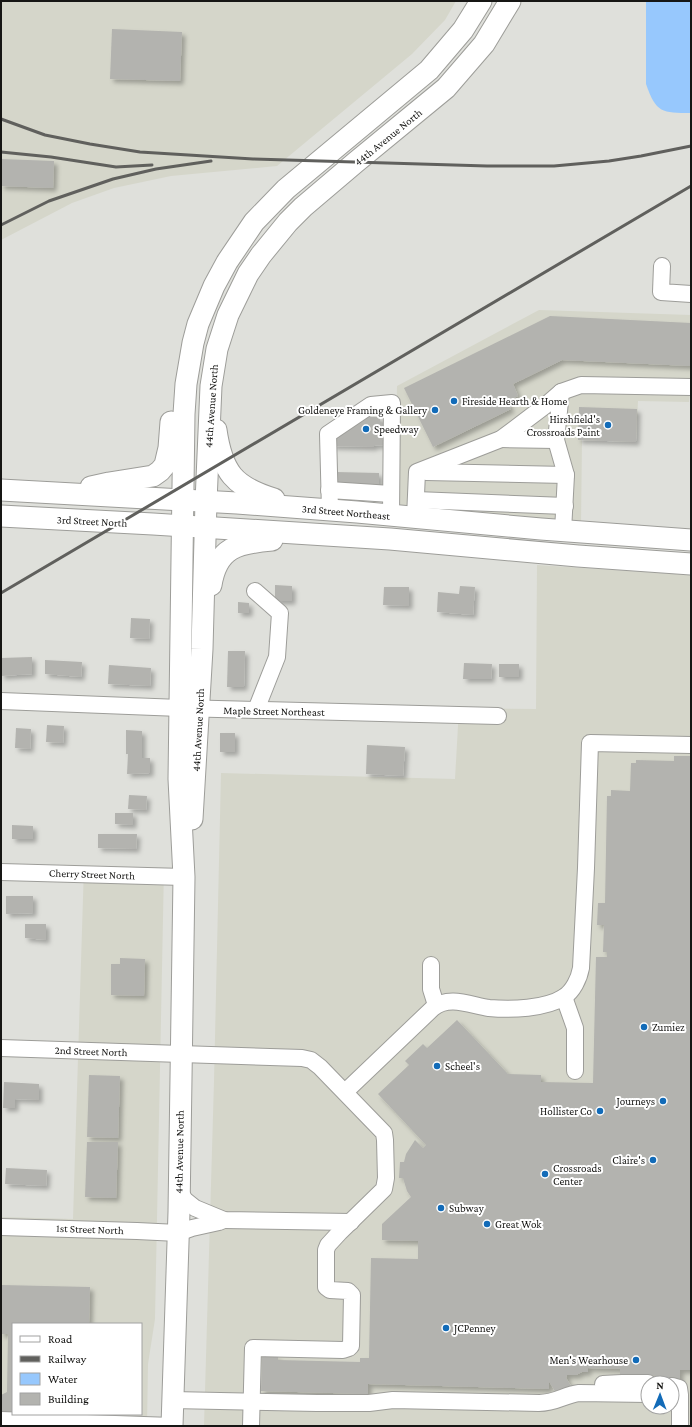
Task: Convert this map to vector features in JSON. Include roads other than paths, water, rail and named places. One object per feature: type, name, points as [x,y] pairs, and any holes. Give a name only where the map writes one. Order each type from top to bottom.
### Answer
[{"type":"main road","name":"44th Avenue North","points":[[190,709],[182,525],[184,414],[186,384],[193,343],[204,310],[214,286],[240,241],[270,205],[286,189],[429,70],[464,30],[481,1]]},
{"type":"main road","name":"44th Avenue North","points":[[172,1426],[179,1191],[184,877],[179,779],[190,709],[201,671],[210,408],[214,366],[222,332],[248,274],[274,238],[303,207],[446,88],[484,44],[510,1]]},
{"type":"main road","points":[[67,493],[109,483],[153,476],[165,465],[169,448],[175,384],[184,333],[189,319],[193,314],[204,310]]},
{"type":"main road","points":[[214,366],[214,405],[219,446],[227,468],[235,480],[248,489],[263,496],[295,504],[330,500]]},
{"type":"main road","name":"3rd Street Northeast","points":[[1,490],[206,502],[330,500],[391,515],[416,509],[563,531],[691,540]]},
{"type":"main road","name":"3rd Street North","points":[[1,516],[182,525]]},
{"type":"main road","points":[[182,525],[376,538],[578,556],[691,564]]},
{"type":"main road","points":[[201,671],[213,574],[217,563],[229,550],[250,542],[279,539],[376,538]]},
{"type":"street","points":[[662,266],[661,292],[691,294]]},
{"type":"street","points":[[417,472],[501,439],[561,392],[581,385],[691,387]]},
{"type":"street","points":[[561,392],[556,440],[566,475],[563,531]]},
{"type":"street","points":[[391,494],[330,500],[328,434],[371,405],[392,403],[391,515]]},
{"type":"street","points":[[501,439],[556,440]]},
{"type":"street","points":[[417,472],[566,475]]},
{"type":"street","points":[[417,472],[416,509],[565,506]]},
{"type":"street","points":[[255,591],[280,613],[277,657],[256,710]]},
{"type":"street","name":"Maple Street Northeast","points":[[1,701],[190,709],[498,716]]},
{"type":"street","points":[[345,1092],[436,1005],[456,1001],[490,1008],[519,1009],[545,1004],[564,997],[575,985],[581,968],[590,743],[691,745]]},
{"type":"street","name":"Cherry Street North","points":[[1,872],[184,877]]},
{"type":"street","points":[[431,965],[431,989],[436,1005]]},
{"type":"street","points":[[564,997],[574,1028],[575,1071]]},
{"type":"street","name":"2nd Street North","points":[[1,1048],[302,1058],[311,1060],[320,1067],[384,1133],[386,1178],[384,1189],[326,1247],[325,1284],[328,1289],[348,1291],[352,1294],[351,1346],[343,1350],[253,1348],[251,1402]]},
{"type":"street","points":[[179,1191],[185,1200],[195,1208],[224,1220],[351,1222]]},
{"type":"street","points":[[178,1233],[224,1220]]},
{"type":"street","name":"1st Street North","points":[[1,1227],[178,1233]]},
{"type":"street","points":[[586,1393],[594,1387],[606,1383],[640,1383]]},
{"type":"street","points":[[172,1400],[361,1403],[393,1400],[545,1403],[552,1402],[569,1395],[586,1393],[640,1394]]},
{"type":"street","points":[[251,1402],[251,1426]]},
{"type":"street","points":[[680,1415],[680,1426]]},
{"type":"street","points":[[1,1420],[17,1423],[172,1426]]},
{"type":"water","points":[[646,1],[691,1],[691,113],[673,113],[661,109],[653,101],[650,94],[646,84]]},
{"type":"railway","points":[[1,119],[45,135],[140,152],[253,159],[487,166],[554,166],[609,161],[691,146]]},
{"type":"railway","points":[[1,152],[51,157],[116,167],[152,165]]},
{"type":"railway","points":[[1,225],[49,201],[113,179],[156,169],[211,161]]},
{"type":"railway","points":[[1,593],[691,186]]},
{"type":"place","name":"Fireside Hearth & Home","points":[[454,401]]},
{"type":"place","name":"Goldeneye Framing & Gallery","points":[[435,410]]},
{"type":"place","name":"Hirshfield's Crossroads Paint","points":[[608,425]]},
{"type":"place","name":"Speedway","points":[[366,429]]},
{"type":"place","name":"Zumiez","points":[[644,1027]]},
{"type":"place","name":"Scheel's","points":[[437,1066]]},
{"type":"place","name":"Journeys","points":[[663,1101]]},
{"type":"place","name":"Hollister Co","points":[[600,1111]]},
{"type":"place","name":"Claire's","points":[[653,1160]]},
{"type":"place","name":"Crossroads Center","points":[[545,1174]]},
{"type":"place","name":"Subway","points":[[441,1208]]},
{"type":"place","name":"Great Wok","points":[[487,1224]]},
{"type":"place","name":"JCPenney","points":[[446,1328]]},
{"type":"place","name":"Men's Wearhouse","points":[[636,1360]]}]
